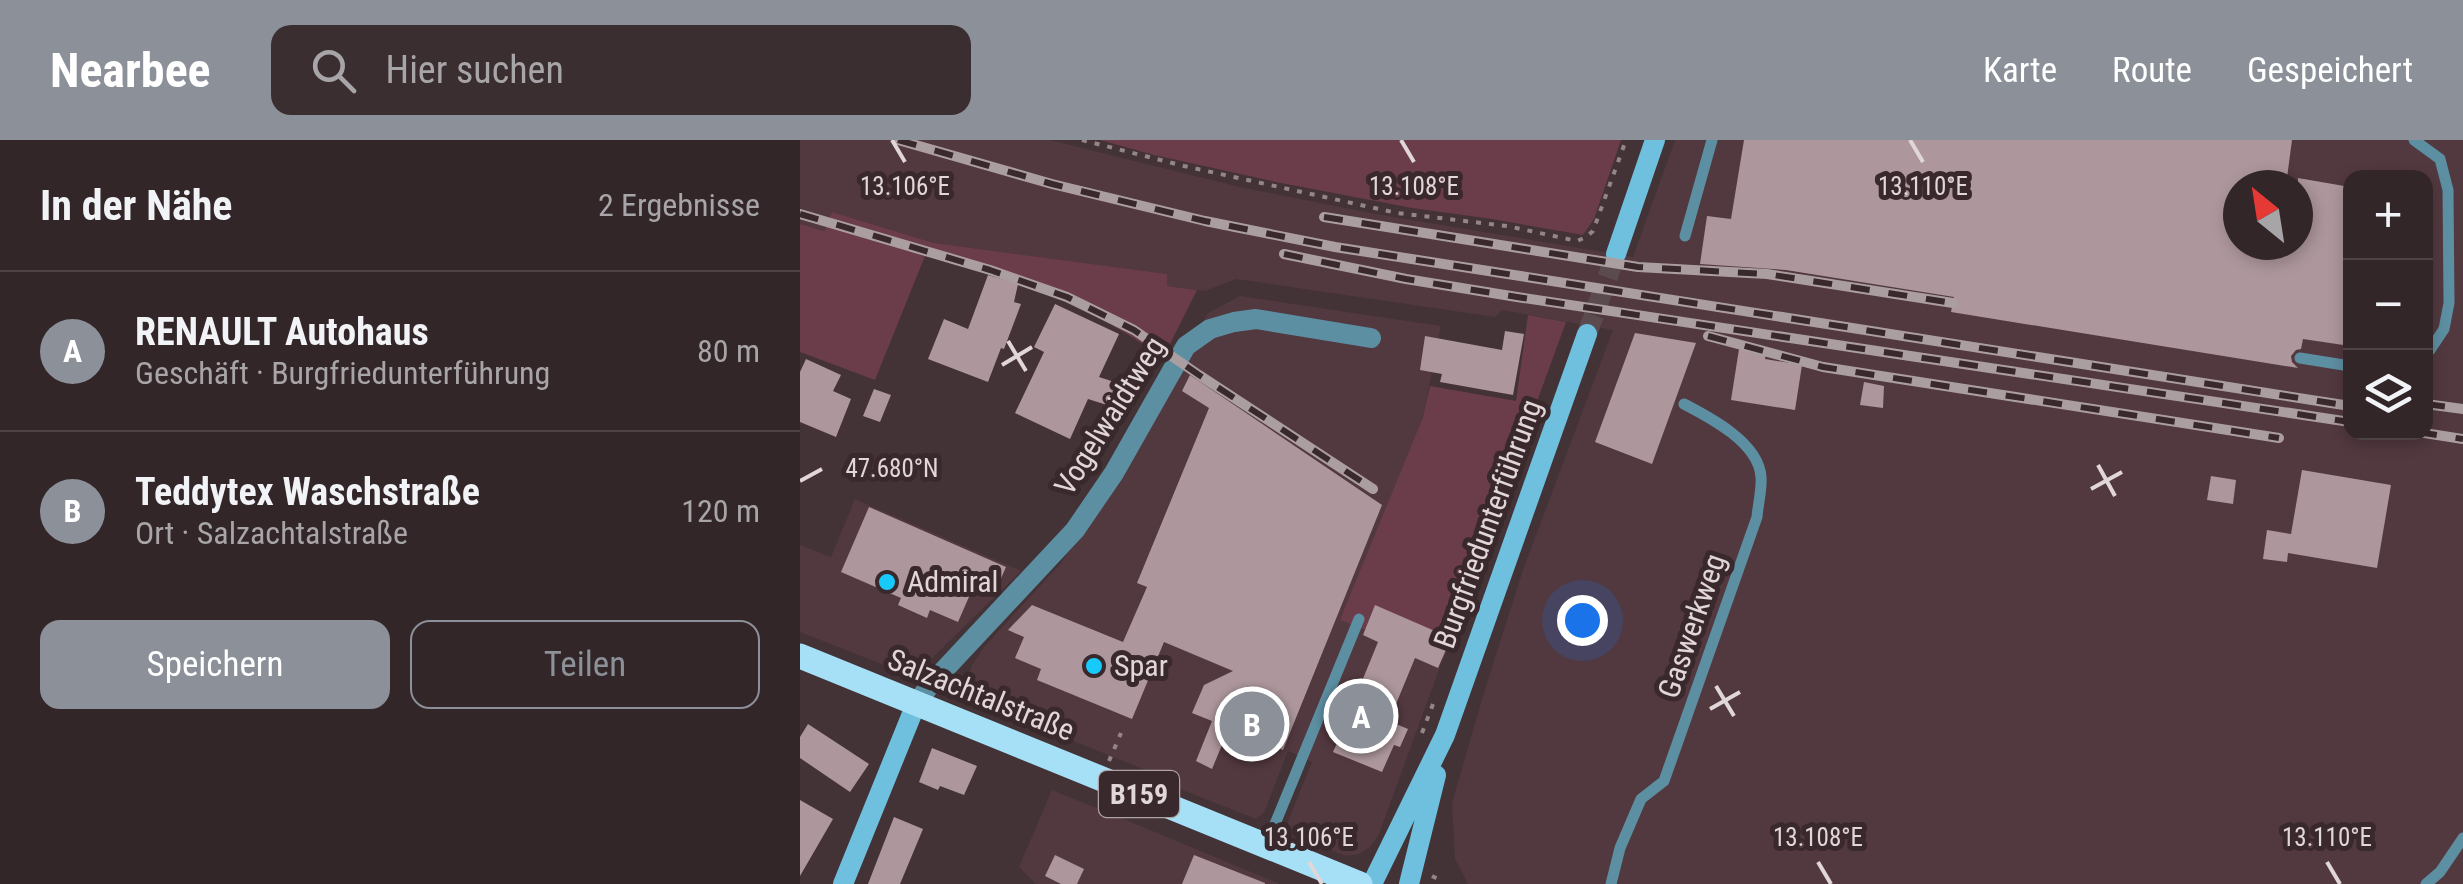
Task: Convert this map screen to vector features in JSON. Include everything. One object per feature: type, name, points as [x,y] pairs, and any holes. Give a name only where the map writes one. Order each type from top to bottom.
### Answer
[{"type":"main road","name":"Salzachtalstraße","points":[[800,656],[1360,884]]},
{"type":"street","points":[[1616,254],[1655,140]]},
{"type":"street","name":"Vogelwaidtweg","points":[[916,704],[930,684],[1074,530],[1114,473],[1186,346],[1210,329],[1256,319],[1370,338]]},
{"type":"street","name":"Burgfriedunterführung","points":[[1372,884],[1445,734],[1588,334]]},
{"type":"street","points":[[843,884],[916,704]]},
{"type":"street","name":"Burgfriedunterführung","points":[[1410,884],[1445,734]]},
{"type":"lane","points":[[1685,236],[1712,140]]},
{"type":"lane","points":[[2414,140],[2440,159],[2448,190],[2448,303],[2444,329],[2430,350]]},
{"type":"lane","points":[[2300,358],[2343,365]]},
{"type":"lane","name":"Gaswerkweg","points":[[1611,884],[1620,848],[1640,799],[1664,781],[1757,517],[1762,476],[1756,460],[1740,439],[1684,404]]},
{"type":"lane","points":[[1266,846],[1359,619]]},
{"type":"lane","points":[[2426,884],[2440,872],[2463,838]]},
{"type":"path","points":[[1082,140],[1397,213],[1507,226],[1577,241],[1594,231],[1626,140]]},
{"type":"path","points":[[1101,779],[1121,734]]},
{"type":"shaded area","points":[[800,140],[1050,140],[1240,187],[1633,257],[1675,140],[2463,140],[2463,884],[1468,884],[1455,859],[1452,803],[1523,570],[1613,330],[1502,310],[1495,317],[1236,279],[1205,291],[1167,286],[1166,274],[934,243],[832,212],[824,231],[800,224]]},
{"type":"shaded area","points":[[1100,140],[1621,140],[1594,219],[1583,235],[1276,182]]},
{"type":"shaded area","points":[[832,212],[934,243],[1167,274],[1167,286],[1197,290],[1163,358],[1107,322],[1049,295],[925,256],[875,380],[800,352],[800,224],[824,231]]},
{"type":"shaded area","points":[[1240,296],[1441,326],[1423,417],[1341,620],[1443,659],[1379,834],[1359,854],[1346,856],[1292,835],[1288,821],[1312,762],[1288,751],[1264,813],[1256,819],[976,702],[971,691],[972,665],[984,647],[1061,563],[1137,452],[1207,314]]},
{"type":"shaded area","points":[[1528,315],[1566,322],[1443,659],[1340,620],[1423,417],[1430,386],[1516,401]]},
{"type":"shaded area","points":[[855,499],[1021,571],[920,670],[899,671],[800,632],[800,545],[831,557]]},
{"type":"shaded area","points":[[1052,790],[1280,884],[1036,884],[1019,867]]},
{"type":"building","points":[[1744,140],[2292,140],[2288,170],[2223,170],[2223,260],[2313,260],[2313,181],[2343,186],[2343,345],[2303,339],[2301,349],[2291,356],[2298,368],[1951,312],[1954,297],[1786,270],[1700,264],[1707,216],[1731,219]]},
{"type":"building","points":[[988,275],[1018,284],[1014,302],[1021,304],[988,382],[928,359],[944,319],[968,329]]},
{"type":"building","points":[[1055,304],[1119,334],[1099,377],[1136,389],[1129,412],[1088,399],[1070,439],[1015,413],[1044,352],[1034,347]]},
{"type":"building","points":[[1505,331],[1524,334],[1513,395],[1440,382],[1442,374],[1420,370],[1425,336],[1502,350]]},
{"type":"building","points":[[1635,333],[1696,343],[1652,464],[1595,442]]},
{"type":"building","points":[[1739,349],[1766,353],[1765,359],[1802,365],[1795,410],[1731,400]]},
{"type":"building","points":[[806,359],[841,375],[833,391],[851,399],[836,437],[800,422],[800,372]]},
{"type":"building","points":[[1190,375],[1382,505],[1283,750],[1229,728],[1212,769],[1196,761],[1212,721],[1192,713],[1204,685],[1233,671],[1164,642],[1132,719],[1037,680],[1041,669],[1015,658],[1024,637],[1008,630],[1032,605],[1123,642],[1147,587],[1137,583],[1209,408],[1182,391]]},
{"type":"building","points":[[1864,382],[1884,386],[1883,408],[1860,405]]},
{"type":"building","points":[[874,389],[891,395],[880,422],[863,416]]},
{"type":"building","points":[[2302,470],[2391,485],[2377,568],[2288,553],[2287,562],[2263,559],[2267,530],[2291,534]]},
{"type":"building","points":[[2211,476],[2236,480],[2233,504],[2207,500]]},
{"type":"building","points":[[869,507],[1006,567],[999,583],[979,574],[958,622],[930,610],[927,618],[898,605],[901,598],[841,572]]},
{"type":"building","points":[[1375,605],[1451,638],[1438,668],[1415,658],[1389,721],[1408,729],[1400,747],[1394,745],[1382,772],[1333,752],[1345,725],[1336,722],[1343,705],[1351,708],[1378,642],[1363,635]]},
{"type":"building","points":[[808,724],[869,764],[850,792],[800,758],[800,737]]},
{"type":"building","points":[[932,748],[977,766],[964,795],[919,782]]},
{"type":"building","points":[[800,800],[833,819],[800,876]]},
{"type":"building","points":[[894,817],[923,829],[900,884],[868,884]]},
{"type":"building","points":[[1055,855],[1084,869],[1077,884],[1061,884],[1045,876]]},
{"type":"building","points":[[1194,855],[1265,883],[1265,884],[1182,884]]},
{"type":"tunnel","points":[[1587,334],[1616,254]]},
{"type":"railway","points":[[898,140],[1052,184],[1335,247],[2343,405]]},
{"type":"railway","points":[[800,214],[1067,297],[1134,330],[1373,489]]},
{"type":"railway","points":[[1324,217],[1638,267],[1767,274],[1953,303]]},
{"type":"railway","points":[[1284,254],[1517,297],[2343,421]]},
{"type":"railway","points":[[1708,336],[1823,367],[2279,438]]},
{"type":"railway","points":[[2433,405],[2463,409]]},
{"type":"railway","points":[[2433,434],[2463,439]]},
{"type":"place","name":"Admiral","points":[[887,582]]},
{"type":"place","name":"Spar","points":[[1094,666]]},
{"type":"place","name":"RENAULT Autohaus","points":[[1361,716]]},
{"type":"place","name":"Teddytex Waschstraße","points":[[1252,724]]}]
